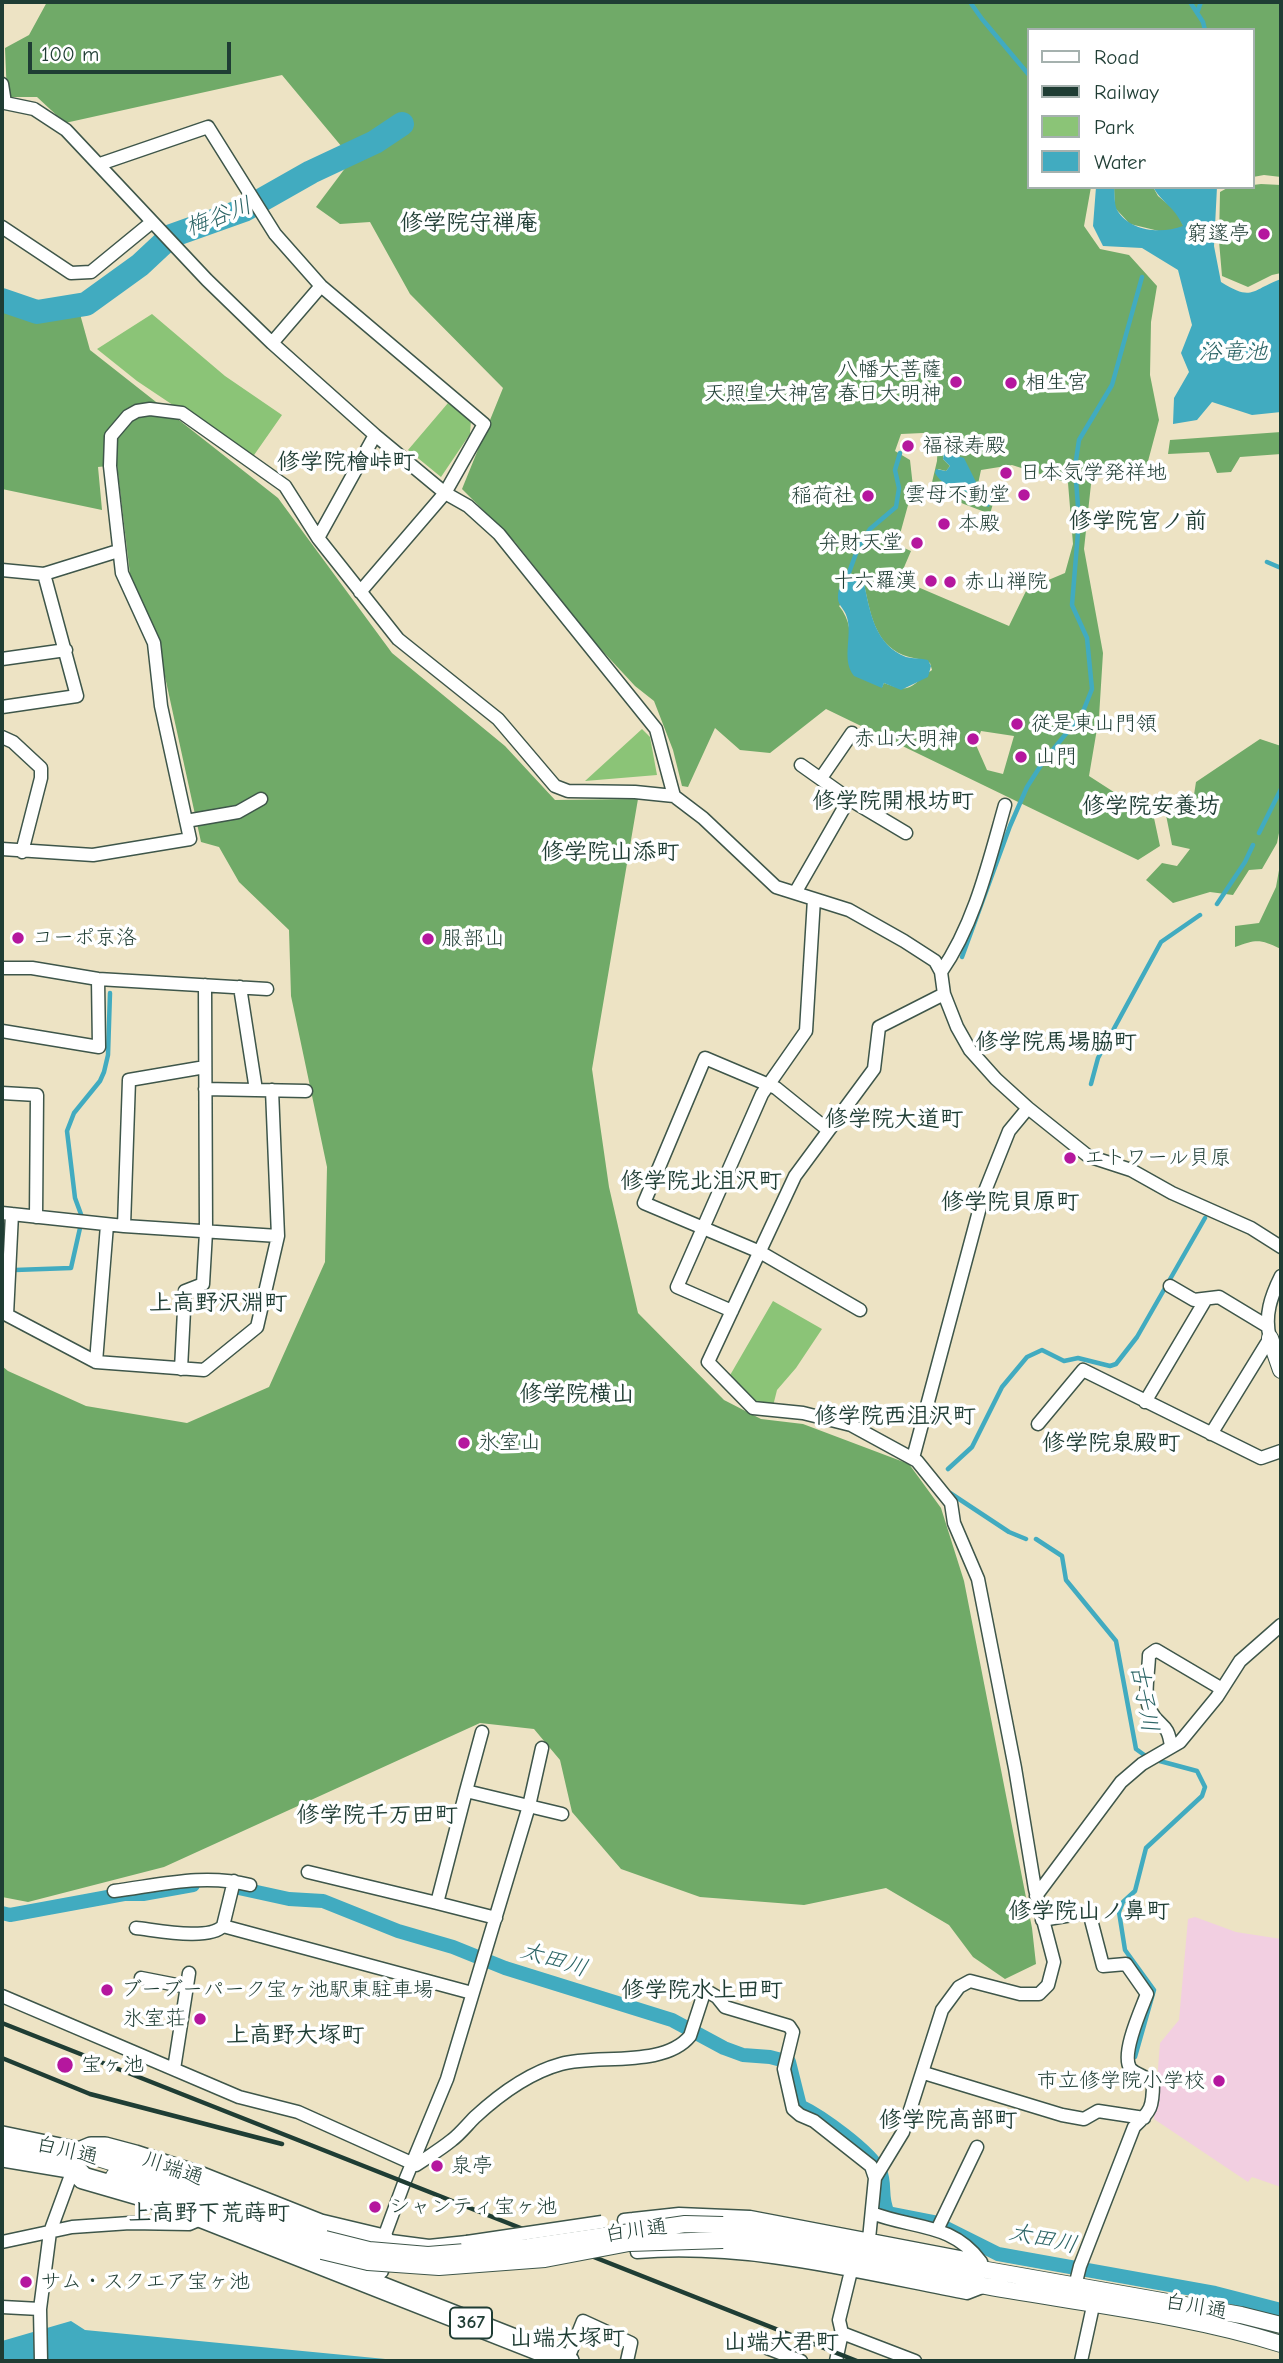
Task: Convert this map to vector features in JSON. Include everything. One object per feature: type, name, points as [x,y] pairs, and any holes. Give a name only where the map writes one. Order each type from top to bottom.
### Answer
[{"type":"highway","name":"白川通","points":[[2,2137],[77,2161]]},
{"type":"highway","name":"川端通","points":[[383,2240],[320,2225],[199,2177],[105,2148],[91,2148],[77,2161],[83,2178],[159,2200],[567,2361]]},
{"type":"highway","name":"白川通","points":[[2,2156],[77,2161]]},
{"type":"highway","points":[[375,2284],[383,2240]]},
{"type":"street","points":[[2,84],[3,104],[34,108],[66,130],[152,222],[272,343],[375,435],[445,493],[468,506],[499,534],[656,729],[674,796]]},
{"type":"street","points":[[100,164],[208,127],[275,234],[321,285],[484,424],[445,493],[360,592]]},
{"type":"street","points":[[2,227],[71,273],[91,272],[152,222]]},
{"type":"street","points":[[272,343],[321,285]]},
{"type":"street","points":[[2,849],[93,855],[190,839],[161,706],[154,643],[122,573],[110,466],[111,436],[128,416],[150,409],[182,413],[285,486],[318,538],[398,639],[498,719],[555,786],[568,791],[635,792],[674,796],[703,818],[776,887],[849,910],[935,961],[941,972],[944,994],[970,1051],[1028,1108],[1088,1156],[1130,1170],[1172,1193],[1251,1227],[1281,1247]]},
{"type":"street","points":[[318,538],[375,435]]},
{"type":"street","points":[[2,570],[44,574],[118,551]]},
{"type":"street","points":[[2,707],[78,696],[44,574]]},
{"type":"street","points":[[2,659],[66,649]]},
{"type":"street","points":[[821,778],[852,733]]},
{"type":"street","points":[[2,737],[13,742],[41,768],[41,778],[22,852]]},
{"type":"street","points":[[801,765],[849,799],[906,833]]},
{"type":"street","points":[[187,821],[238,812],[261,799]]},
{"type":"street","points":[[795,894],[849,799]]},
{"type":"street","points":[[941,972],[962,936],[989,863],[1005,805]]},
{"type":"street","points":[[732,1311],[677,1287],[762,1094],[806,1031],[814,899]]},
{"type":"street","points":[[2,968],[33,968],[98,979],[267,989]]},
{"type":"street","points":[[2,1031],[99,1046],[98,979]]},
{"type":"street","points":[[181,1369],[185,1291],[203,1284],[206,1232],[205,985]]},
{"type":"street","points":[[240,987],[256,1090]]},
{"type":"street","points":[[875,2178],[903,2132],[942,2010],[959,1987],[970,1981],[1020,1994],[1039,1994],[1048,1985],[1054,1962],[1036,1896],[1015,1768],[978,1579],[954,1523],[951,1503],[913,1458],[851,1425],[803,1413],[753,1408],[708,1362],[795,1176],[874,1069],[879,1027],[944,994]]},
{"type":"street","points":[[828,1130],[776,1088],[705,1058],[644,1203],[760,1252],[860,1310]]},
{"type":"street","points":[[124,1226],[130,1080],[205,1067]]},
{"type":"street","points":[[205,1089],[306,1091]]},
{"type":"street","points":[[272,1090],[278,1236],[257,1327],[204,1370],[181,1369],[96,1362],[6,1315],[7,1213],[107,1225],[278,1236]]},
{"type":"street","points":[[2,1093],[37,1095],[36,1217]]},
{"type":"street","points":[[913,1458],[983,1196],[1009,1131],[1028,1108]]},
{"type":"street","points":[[96,1362],[107,1225]]},
{"type":"street","points":[[1281,1276],[1267,1311],[1268,1332],[1281,1370]]},
{"type":"street","points":[[1170,1286],[1194,1300],[1219,1297],[1268,1332]]},
{"type":"street","points":[[1145,1402],[1206,1299]]},
{"type":"street","points":[[1211,1434],[1268,1332]]},
{"type":"street","points":[[1038,1424],[1083,1370],[1261,1458],[1281,1451]]},
{"type":"street","points":[[1036,1896],[1121,1782],[1142,1764],[1180,1742],[1222,1689],[1240,1661],[1281,1625]]},
{"type":"street","points":[[1171,1747],[1169,1731],[1151,1712],[1147,1702],[1149,1655],[1156,1650],[1222,1689]]},
{"type":"street","points":[[437,1903],[482,1732]]},
{"type":"street","points":[[542,1748],[529,1806],[447,2079],[383,2240],[429,2246],[679,2214],[750,2217],[869,2239],[984,2272]]},
{"type":"street","points":[[466,1791],[562,1814]]},
{"type":"street","points":[[308,1872],[496,1918]]},
{"type":"street","points":[[114,1891],[199,1878],[250,1885]]},
{"type":"street","points":[[136,1928],[205,1934],[220,1930],[234,1881]]},
{"type":"street","points":[[1042,1920],[1089,1912],[1103,1966],[1126,1964],[1147,1994],[1127,2052],[1129,2066],[1153,2083],[1150,2112],[1133,2127],[1077,2275]]},
{"type":"street","points":[[223,1926],[471,1993]]},
{"type":"street","points":[[141,1978],[188,1980],[174,2069]]},
{"type":"street","points":[[2,1997],[239,2097],[298,2112],[416,2165],[454,2139],[491,2103],[540,2070],[564,2063],[650,2057],[685,2042],[690,2036],[705,1990],[717,1997],[725,2007],[789,2026],[793,2032],[784,2069],[793,2109],[871,2166],[875,2178],[869,2239]]},
{"type":"street","points":[[924,2073],[1063,2116],[1084,2119],[1098,2111],[1144,2118]]},
{"type":"street","points":[[937,2230],[977,2147]]},
{"type":"street","points":[[41,2361],[40,2313],[50,2232],[77,2161]]},
{"type":"street","name":"白川通","points":[[77,2161],[85,2169],[146,2185],[368,2262],[439,2267],[545,2259],[629,2244],[684,2240],[723,2233],[807,2252],[984,2272],[1077,2275],[1095,2297],[1227,2312],[1281,2325]]},
{"type":"street","points":[[872,2213],[889,2220],[920,2224],[937,2230],[971,2250],[984,2272]]},
{"type":"street","points":[[2,2242],[72,2227],[107,2224],[189,2224],[203,2218]]},
{"type":"street","points":[[617,2220],[637,2252],[674,2249],[745,2253],[967,2293],[984,2272]]},
{"type":"street","points":[[836,2361],[842,2333],[839,2320],[851,2271]]},
{"type":"street","name":"白川通","points":[[984,2272],[1245,2332],[1281,2344]]},
{"type":"street","points":[[1081,2361],[1095,2297]]},
{"type":"street","points":[[2,2307],[40,2313]]},
{"type":"street","points":[[567,2361],[583,2321],[631,2343],[627,2361]]},
{"type":"street","points":[[842,2333],[915,2361]]},
{"type":"street","points":[[768,2348],[801,2361]]},
{"type":"shaded area","name":"市立修学院小学校","points":[[1195,1917],[1236,1932],[1281,1939],[1281,2187],[1252,2177],[1248,2182],[1154,2119],[1160,2043],[1179,2020],[1188,1919]]},
{"type":"green space","points":[[47,2],[1281,2],[1281,177],[1255,177],[1255,28],[1028,28],[1028,189],[1091,189],[1084,226],[1100,249],[1129,255],[1157,286],[1151,322],[1150,375],[1159,420],[1147,465],[1092,475],[1084,549],[1103,653],[1099,717],[1089,776],[1154,818],[1160,846],[1138,860],[826,709],[770,753],[740,750],[715,728],[688,787],[682,786],[673,750],[654,701],[635,686],[597,645],[515,542],[462,489],[503,388],[410,294],[370,222],[340,224],[316,207],[352,159],[282,75],[65,123],[37,97],[7,97],[5,48],[29,35]],"holes":[[[923,433],[938,438],[937,461],[930,491],[990,514],[996,493],[981,488],[978,484],[981,470],[1012,465],[1068,483],[1073,544],[1065,573],[1027,589],[1009,626],[899,579],[911,551],[897,545],[913,487],[910,460],[895,451],[901,434]],[[943,454],[959,456],[979,488],[992,494],[971,501],[966,491],[943,484],[938,469],[946,471],[950,466],[943,459]],[[864,584],[875,625],[886,643],[903,655],[930,663],[932,670],[910,687],[900,688],[884,683],[882,687],[848,653],[849,628],[846,616],[839,606]],[[981,731],[1014,736],[1003,774],[987,770],[976,745]]]},
{"type":"green space","points":[[1255,185],[1281,185],[1281,273],[1248,287],[1222,276],[1219,241],[1220,192],[1225,189],[1255,189]]},
{"type":"green space","points":[[1114,189],[1154,189],[1158,196],[1176,211],[1184,227],[1163,232],[1130,224],[1115,208]]},
{"type":"green space","points":[[2,305],[37,319],[80,314],[90,350],[278,498],[392,653],[505,746],[555,800],[638,799],[592,1069],[609,1187],[638,1313],[724,1400],[761,1419],[803,1424],[909,1464],[941,1508],[964,1581],[1032,1928],[1036,1964],[1005,1979],[973,1957],[949,1925],[886,1888],[804,1905],[700,1897],[621,1869],[572,1812],[560,1760],[534,1729],[480,1723],[164,1867],[28,1902],[2,1897],[2,1366],[86,1406],[187,1423],[269,1387],[325,1262],[327,1167],[291,996],[289,930],[239,882],[219,847],[201,842],[157,640],[130,574],[117,465],[98,467],[102,510],[2,489]]},
{"type":"green space","points":[[152,314],[225,376],[282,415],[252,458],[137,381],[97,349]]},
{"type":"green space","points":[[448,403],[471,420],[470,434],[441,477],[408,450]]},
{"type":"green space","points":[[1281,432],[1281,454],[1240,457],[1231,472],[1217,473],[1209,452],[1168,454],[1170,440]]},
{"type":"green space","points":[[642,729],[650,737],[657,775],[585,781]]},
{"type":"green space","points":[[1260,739],[1281,746],[1281,823],[1277,843],[1262,869],[1249,870],[1233,895],[1210,892],[1173,903],[1146,880],[1162,863],[1177,866],[1190,849],[1172,845],[1166,815],[1171,797],[1179,805],[1193,801],[1196,782]]},
{"type":"green space","points":[[1281,859],[1281,949],[1258,941],[1235,947],[1235,926],[1259,923],[1276,887]]},
{"type":"green space","points":[[773,1301],[822,1329],[796,1368],[777,1390],[773,1406],[755,1401],[729,1377]]},
{"type":"water","name":"浴竜池","points":[[1096,189],[1114,189],[1116,208],[1130,223],[1147,229],[1166,230],[1183,226],[1155,189],[1217,189],[1214,246],[1221,282],[1246,293],[1281,279],[1281,412],[1252,415],[1212,402],[1197,420],[1173,424],[1174,398],[1189,372],[1181,353],[1192,325],[1178,270],[1142,248],[1103,246],[1093,226]]},
{"type":"water","points":[[944,452],[964,458],[979,488],[993,495],[989,507],[974,503],[967,492],[945,484],[938,478],[936,469],[946,471],[950,466],[943,459]]},
{"type":"water","points":[[847,578],[864,583],[876,626],[887,644],[906,657],[928,660],[931,666],[928,677],[901,690],[884,683],[882,688],[854,676],[848,664],[848,622],[838,602],[841,582]]},
{"type":"water","points":[[71,2321],[85,2330],[406,2361],[2,2361],[2,2341]]},
{"type":"waterway","points":[[970,2],[1028,74]]},
{"type":"waterway","points":[[1190,2],[1204,28]]},
{"type":"waterway","points":[[1197,13],[1201,2]]},
{"type":"waterway","name":"梅谷川","points":[[2,300],[37,312],[86,304],[140,265],[171,236],[244,210],[311,172],[375,142],[402,124]]},
{"type":"waterway","points":[[962,957],[1027,787],[1043,762],[1082,714],[1092,689],[1087,638],[1072,605],[1079,520],[1075,467],[1079,440],[1112,385],[1142,277]]},
{"type":"waterway","points":[[847,578],[858,548],[870,529],[896,507],[899,488],[895,470],[900,453]]},
{"type":"waterway","points":[[1267,562],[1281,568]]},
{"type":"waterway","points":[[1259,833],[1281,789]]},
{"type":"waterway","points":[[1217,904],[1253,845]]},
{"type":"waterway","points":[[1091,1084],[1098,1058],[1161,942],[1200,915]]},
{"type":"waterway","points":[[82,1217],[75,1198],[67,1131],[74,1113],[104,1072],[108,1055],[110,993]]},
{"type":"waterway","name":"古子川","points":[[948,1469],[972,1447],[1002,1387],[1027,1357],[1042,1350],[1064,1361],[1078,1358],[1110,1366],[1116,1364],[1137,1337],[1205,1218]]},
{"type":"waterway","points":[[15,1270],[71,1268],[80,1228]]},
{"type":"waterway","name":"古子川","points":[[950,1493],[1009,1532],[1026,1539]]},
{"type":"waterway","name":"古子川","points":[[1036,1539],[1062,1556],[1066,1580],[1116,1641],[1136,1749],[1147,1757]]},
{"type":"waterway","name":"古子川","points":[[1135,2057],[1154,1990],[1125,1950],[1119,1912],[1123,1902],[1135,1891],[1146,1848],[1202,1796],[1205,1787],[1197,1771],[1156,1760]]},
{"type":"waterway","name":"太田川","points":[[2,1913],[10,1915],[124,1894],[143,1894],[193,1885]]},
{"type":"waterway","name":"太田川","points":[[234,1887],[289,1899],[323,1901],[398,1931],[453,1947],[505,1968],[672,2020],[724,2048],[743,2055],[789,2062],[800,2106],[844,2135],[875,2163],[883,2181],[884,2202],[888,2213],[934,2222],[998,2254],[1215,2293],[1281,2310]]},
{"type":"railway","points":[[2,2023],[857,2361]]},
{"type":"railway","points":[[2,2058],[90,2094],[282,2144]]},
{"type":"place","name":"窮邃亭","points":[[1264,234]]},
{"type":"place","name":"八幡大菩薩 天照皇大神宮 春日大明神","points":[[956,382]]},
{"type":"place","name":"相生宮","points":[[1011,383]]},
{"type":"place","name":"福禄寿殿","points":[[908,446]]},
{"type":"place","name":"日本気学発祥地","points":[[1006,473]]},
{"type":"place","name":"雲母不動堂","points":[[1024,495]]},
{"type":"place","name":"稲荷社","points":[[868,496]]},
{"type":"place","name":"本殿","points":[[944,524]]},
{"type":"place","name":"弁財天堂","points":[[917,543]]},
{"type":"place","name":"十六羅漢","points":[[931,581]]},
{"type":"place","name":"赤山禅院","points":[[950,582]]},
{"type":"place","name":"従是東山門領","points":[[1017,724]]},
{"type":"place","name":"赤山大明神","points":[[973,739]]},
{"type":"place","name":"山門","points":[[1021,757]]},
{"type":"place","name":"コーポ京洛","points":[[18,938]]},
{"type":"place","name":"服部山","points":[[428,939]]},
{"type":"place","name":"エトワール貝原","points":[[1070,1158]]},
{"type":"place","name":"氷室山","points":[[464,1443]]},
{"type":"place","name":"ブーブーパーク宝ヶ池駅東駐車場","points":[[107,1990]]},
{"type":"place","name":"氷室荘","points":[[200,2019]]},
{"type":"place","name":"宝ヶ池","points":[[65,2065]]},
{"type":"place","name":"市立修学院小学校","points":[[1219,2081]]},
{"type":"place","name":"泉亭","points":[[437,2166]]},
{"type":"place","name":"シャンティ宝ヶ池","points":[[375,2207]]},
{"type":"place","name":"サム・スクエア宝ヶ池","points":[[26,2282]]},
{"type":"district","name":"修学院守禅庵","points":[[469,223]]},
{"type":"district","name":"修学院檜峠町","points":[[346,462]]},
{"type":"district","name":"修学院宮ノ前","points":[[1138,521]]},
{"type":"district","name":"修学院開根坊町","points":[[893,801]]},
{"type":"district","name":"修学院安養坊","points":[[1151,806]]},
{"type":"district","name":"修学院山添町","points":[[610,852]]},
{"type":"district","name":"修学院馬場脇町","points":[[1056,1042]]},
{"type":"district","name":"修学院大道町","points":[[894,1119]]},
{"type":"district","name":"修学院北沮沢町","points":[[701,1181]]},
{"type":"district","name":"修学院貝原町","points":[[1010,1202]]},
{"type":"district","name":"上高野沢淵町","points":[[218,1303]]},
{"type":"district","name":"修学院横山","points":[[577,1394]]},
{"type":"district","name":"修学院西沮沢町","points":[[895,1416]]},
{"type":"district","name":"修学院泉殿町","points":[[1111,1443]]},
{"type":"district","name":"修学院千万田町","points":[[377,1815]]},
{"type":"district","name":"修学院山ノ鼻町","points":[[1089,1911]]},
{"type":"district","name":"修学院水上田町","points":[[702,1990]]},
{"type":"district","name":"上高野大塚町","points":[[295,2035]]},
{"type":"district","name":"修学院高部町","points":[[948,2120]]},
{"type":"district","name":"上高野下荒蒔町","points":[[209,2213]]},
{"type":"district","name":"山端大塚町","points":[[567,2338]]},
{"type":"district","name":"山端大君町","points":[[781,2342]]}]
